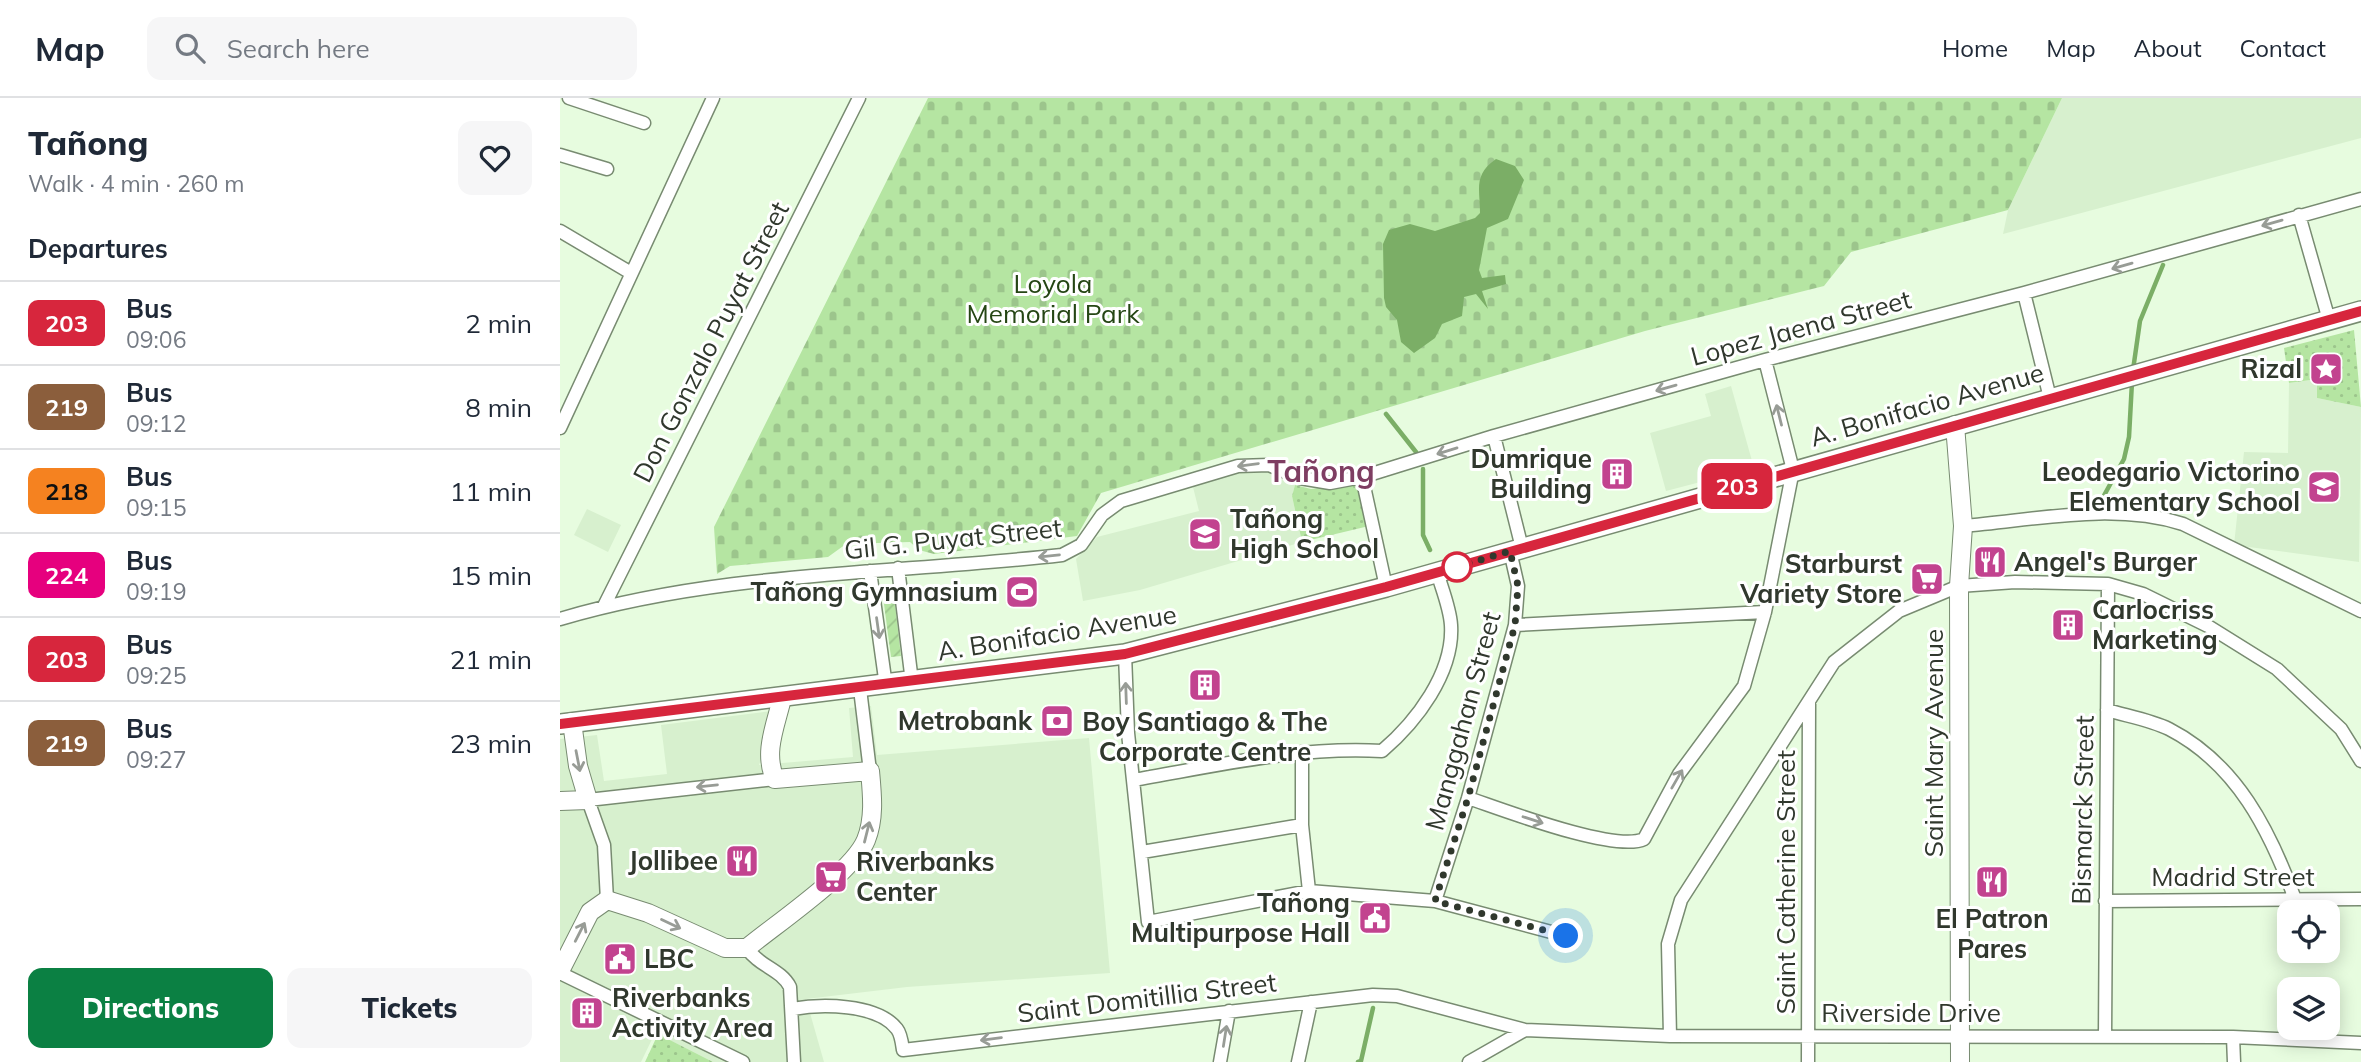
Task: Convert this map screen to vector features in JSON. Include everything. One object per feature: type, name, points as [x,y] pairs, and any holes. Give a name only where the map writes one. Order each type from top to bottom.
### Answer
[{"type":"main road","name":"A. Bonifacio Avenue","points":[[566,723],[886,686],[1125,654],[1386,587],[2361,311]]},
{"type":"street","points":[[569,98],[644,123]]},
{"type":"street","points":[[560,428],[713,98]]},
{"type":"street","name":"Don Gonzalo Puyat Street","points":[[604,606],[859,98]]},
{"type":"street","points":[[560,155],[607,169]]},
{"type":"street","name":"Lopez Jaena Street","points":[[1362,477],[1494,436],[1765,360],[2024,293],[2361,199]]},
{"type":"street","points":[[2299,215],[2329,320]]},
{"type":"street","points":[[560,231],[631,273]]},
{"type":"street","points":[[2024,293],[2050,398]]},
{"type":"street","points":[[1468,798],[1560,829],[1627,842],[1644,839],[1679,774],[1744,686],[1765,612],[1793,470],[1765,360]]},
{"type":"street","name":"Saint Mary Avenue","points":[[1955,425],[1963,526],[1959,586],[1960,1062]]},
{"type":"street","name":"Manggahan Street","points":[[1435,901],[1468,798],[1515,625],[1518,586],[1516,550],[1494,436]]},
{"type":"street","name":"Gil G. Puyat Street","points":[[560,619],[604,606],[730,586],[870,570],[1062,555],[1081,545],[1102,515],[1121,501],[1249,464],[1269,465],[1314,481],[1330,483],[1362,477]]},
{"type":"street","points":[[1362,477],[1386,587]]},
{"type":"street","points":[[1963,526],[2101,513],[2154,515],[2183,524],[2361,611]]},
{"type":"street","points":[[898,568],[912,682]]},
{"type":"street","points":[[870,570],[886,686]]},
{"type":"street","points":[[1133,780],[1303,752],[1341,748],[1382,751],[1412,723],[1451,648],[1451,623],[1437,572]]},
{"type":"street","points":[[1670,1036],[1668,944],[1681,900],[1833,662],[1899,611],[1959,586],[2015,582],[2108,584],[2143,594],[2208,626],[2277,669],[2341,729],[2361,761]]},
{"type":"street","name":"Bismarck Street","points":[[2105,1037],[2108,584]]},
{"type":"street","points":[[1515,625],[1765,612]]},
{"type":"street","points":[[1125,654],[1128,733],[1148,922],[1309,891],[1435,901],[1566,936]]},
{"type":"street","points":[[607,900],[648,913],[724,948],[747,948],[857,856],[870,827],[873,800],[860,689]]},
{"type":"street","points":[[775,779],[769,766],[769,752],[782,698]]},
{"type":"street","name":"Saint Catherine Street","points":[[1808,1062],[1809,701]]},
{"type":"street","points":[[2107,710],[2168,728],[2207,753],[2254,806],[2279,856],[2295,899]]},
{"type":"street","points":[[566,723],[604,845],[607,900]]},
{"type":"street","points":[[1303,752],[1303,825],[1309,891]]},
{"type":"street","points":[[560,801],[870,771]]},
{"type":"street","points":[[1142,852],[1303,825]]},
{"type":"street","name":"Madrid Street","points":[[2105,901],[2361,899]]},
{"type":"street","points":[[607,900],[590,912],[560,972],[743,1062]]},
{"type":"street","points":[[747,948],[758,962],[785,977],[790,987],[794,1062]]},
{"type":"street","name":"Saint Domitillia Street","points":[[903,1049],[1373,995],[1397,996],[1525,1030]]},
{"type":"street","points":[[1298,1062],[1311,1002]]},
{"type":"street","points":[[792,1009],[811,1006],[851,1007],[888,1020],[899,1030],[903,1049],[897,1062]]},
{"type":"street","points":[[1220,1062],[1229,1011]]},
{"type":"street","points":[[1469,1062],[1525,1030]]},
{"type":"street","name":"Riverside Drive","points":[[1525,1030],[1670,1036],[2233,1037],[2361,1043]]},
{"type":"street","points":[[2233,1037],[2234,1062]]},
{"type":"shaded area","points":[[2062,98],[2361,98],[2361,138],[2003,234],[2008,210]]},
{"type":"shaded area","points":[[1496,159],[1515,166],[1524,180],[1508,219],[1487,228],[1479,270],[1482,278],[1505,275],[1506,284],[1482,291],[1488,309],[1476,294],[1464,297],[1462,316],[1442,324],[1435,338],[1414,353],[1401,342],[1397,320],[1386,307],[1383,244],[1389,230],[1410,224],[1435,231],[1475,218],[1480,213],[1481,177]]},
{"type":"shaded area","points":[[2317,379],[2317,398],[2361,407],[2359,562],[2234,545],[2244,452],[2288,453],[2289,383]]},
{"type":"shaded area","points":[[1731,386],[1754,468],[1666,491],[1650,433],[1711,416],[1705,394]]},
{"type":"shaded area","name":"Tañong High School","points":[[1260,467],[1295,485],[1292,496],[1302,542],[1140,590],[1083,601],[1076,559],[1097,537],[1199,511],[1192,483]]},
{"type":"shaded area","points":[[587,509],[621,525],[608,552],[574,535]]},
{"type":"shaded area","name":"Riverbanks Center","points":[[871,706],[877,755],[1089,738],[1110,973],[907,987],[806,999],[824,1062],[713,1062],[655,1033],[641,1062],[560,1062],[560,739],[597,735],[604,781],[667,774],[661,725],[779,710],[759,765],[853,757],[849,708]]},
{"type":"green space","name":"Loyola Memorial Park","points":[[928,98],[2062,98],[2008,210],[1851,252],[1824,286],[1645,331],[1101,493],[1077,536],[934,554],[919,550],[910,542],[846,544],[828,557],[730,566],[717,574],[714,527]]},
{"type":"green space","points":[[2354,330],[2361,407],[2317,398],[2317,379],[2289,383],[2284,348]]},
{"type":"green space","points":[[1360,483],[1369,526],[1302,542],[1292,496],[1295,485],[1311,489]]},
{"type":"green space","points":[[893,587],[901,656],[891,657],[882,589]]},
{"type":"green space","points":[[658,1034],[713,1062],[645,1062]]},
{"type":"waterway","points":[[2133,370],[2140,321],[2163,265]]},
{"type":"waterway","points":[[2095,512],[2124,459],[2129,437],[2132,382]]},
{"type":"waterway","points":[[1386,414],[1416,452]]},
{"type":"waterway","points":[[1423,469],[1423,535],[1430,550]]},
{"type":"waterway","points":[[1358,1062],[1361,1061],[1373,1008]]},
{"type":"bus line","name":"203","points":[[560,724],[1080,662],[1187,640],[1386,587],[2361,311]]},
{"type":"place","name":"Rizal","points":[[2326,369]]},
{"type":"place","name":"Dumrique Building","points":[[1617,474]]},
{"type":"place","name":"Leodegario Victorino Elementary School","points":[[2324,487]]},
{"type":"place","name":"Tañong High School","points":[[1205,534]]},
{"type":"place","name":"Angel's Burger","points":[[1990,562]]},
{"type":"place","name":"Starburst Variety Store","points":[[1927,579]]},
{"type":"place","name":"Tañong Gymnasium","points":[[1022,592]]},
{"type":"place","name":"Carlocriss Marketing","points":[[2068,625]]},
{"type":"place","name":"Boy Santiago & The Corporate Centre","points":[[1205,685]]},
{"type":"place","name":"Metrobank","points":[[1057,721]]},
{"type":"place","name":"Jollibee","points":[[742,861]]},
{"type":"place","name":"Riverbanks Center","points":[[831,877]]},
{"type":"place","name":"El Patron Pares","points":[[1992,882]]},
{"type":"place","name":"Tañong Multipurpose Hall","points":[[1375,918]]},
{"type":"place","name":"LBC","points":[[620,959]]},
{"type":"place","name":"Riverbanks Activity Area","points":[[587,1013]]},
{"type":"district","name":"Tañong","points":[[1321,472]]},
{"type":"route","points":[[1457,567],[1510,551],[1518,586],[1518,606],[1502,678],[1435,901],[1566,936]]}]
